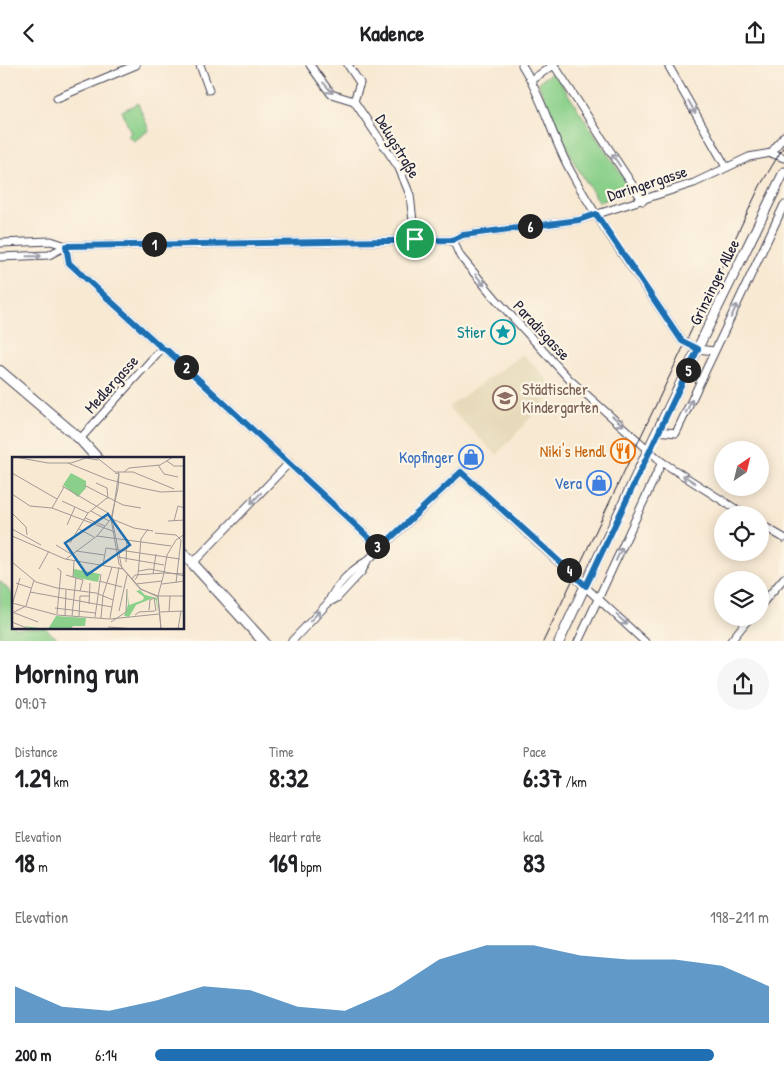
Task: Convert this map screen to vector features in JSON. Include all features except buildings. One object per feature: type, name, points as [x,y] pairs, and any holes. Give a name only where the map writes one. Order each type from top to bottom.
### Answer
[{"type":"main road","points":[[0,371],[80,439],[96,457]]},
{"type":"main road","points":[[185,555],[264,641]]},
{"type":"street","points":[[57,98],[136,65]]},
{"type":"street","points":[[200,65],[209,89]]},
{"type":"street","points":[[310,65],[332,94],[354,101],[360,83],[348,65]]},
{"type":"street","points":[[522,65],[531,80],[570,171],[596,214],[682,341],[698,349],[714,351]]},
{"type":"street","points":[[531,80],[554,65],[643,201]]},
{"type":"street","points":[[668,65],[726,167]]},
{"type":"street","name":"Delugstraße","points":[[354,101],[389,152],[406,181],[411,203],[415,239]]},
{"type":"street","points":[[784,135],[771,153],[784,158]]},
{"type":"street","name":"Daringergasse","points":[[0,243],[51,241],[66,246],[415,239],[452,240],[463,235],[579,220],[643,201],[694,183],[749,157],[771,153]]},
{"type":"street","name":"Grinzinger Allee","points":[[559,641],[649,448],[784,172]]},
{"type":"street","name":"Grinzinger Allee","points":[[658,431],[676,433],[784,205]]},
{"type":"street","name":"Paradisgasse","points":[[452,240],[460,256],[516,323],[570,379],[649,448],[662,462],[731,506]]},
{"type":"street","points":[[66,246],[69,263],[162,348],[168,351],[380,548]]},
{"type":"street","name":"Daringergasse","points":[[0,257],[49,255],[66,246]]},
{"type":"street","name":"Medlergasse","points":[[80,439],[162,348]]},
{"type":"street","points":[[578,641],[662,462]]},
{"type":"street","points":[[193,563],[289,463]]},
{"type":"street","points":[[291,641],[328,603],[337,598],[380,548],[461,472],[645,641]]},
{"type":"street","points":[[769,529],[784,538]]},
{"type":"street","points":[[769,596],[784,578]]},
{"type":"street","points":[[730,641],[742,626]]},
{"type":"shaded area","name":"Städtischer Kindergarten","points":[[523,354],[556,389],[497,455],[448,407]]},
{"type":"green space","points":[[552,73],[558,79],[632,191],[599,202],[575,164],[539,85],[539,81]]},
{"type":"green space","points":[[138,103],[149,130],[134,141],[127,135],[131,133],[122,111]]},
{"type":"green space","points":[[0,581],[12,594],[12,629],[46,629],[60,641],[0,641]]},
{"type":"tram line","points":[[543,641],[760,186],[784,146]]},
{"type":"place","name":"Stier","points":[[503,332]]},
{"type":"place","name":"Städtischer Kindergarten","points":[[505,398]]},
{"type":"place","name":"Niki's Hendl","points":[[623,451]]},
{"type":"place","name":"Kopfinger","points":[[471,457]]},
{"type":"place","name":"Vera","points":[[599,483]]},
{"type":"route","points":[[596,214],[682,341],[698,349],[649,448],[586,586],[461,472],[380,548],[200,380],[69,263],[66,246],[415,239],[452,240],[463,235],[579,220],[596,214]]}]
